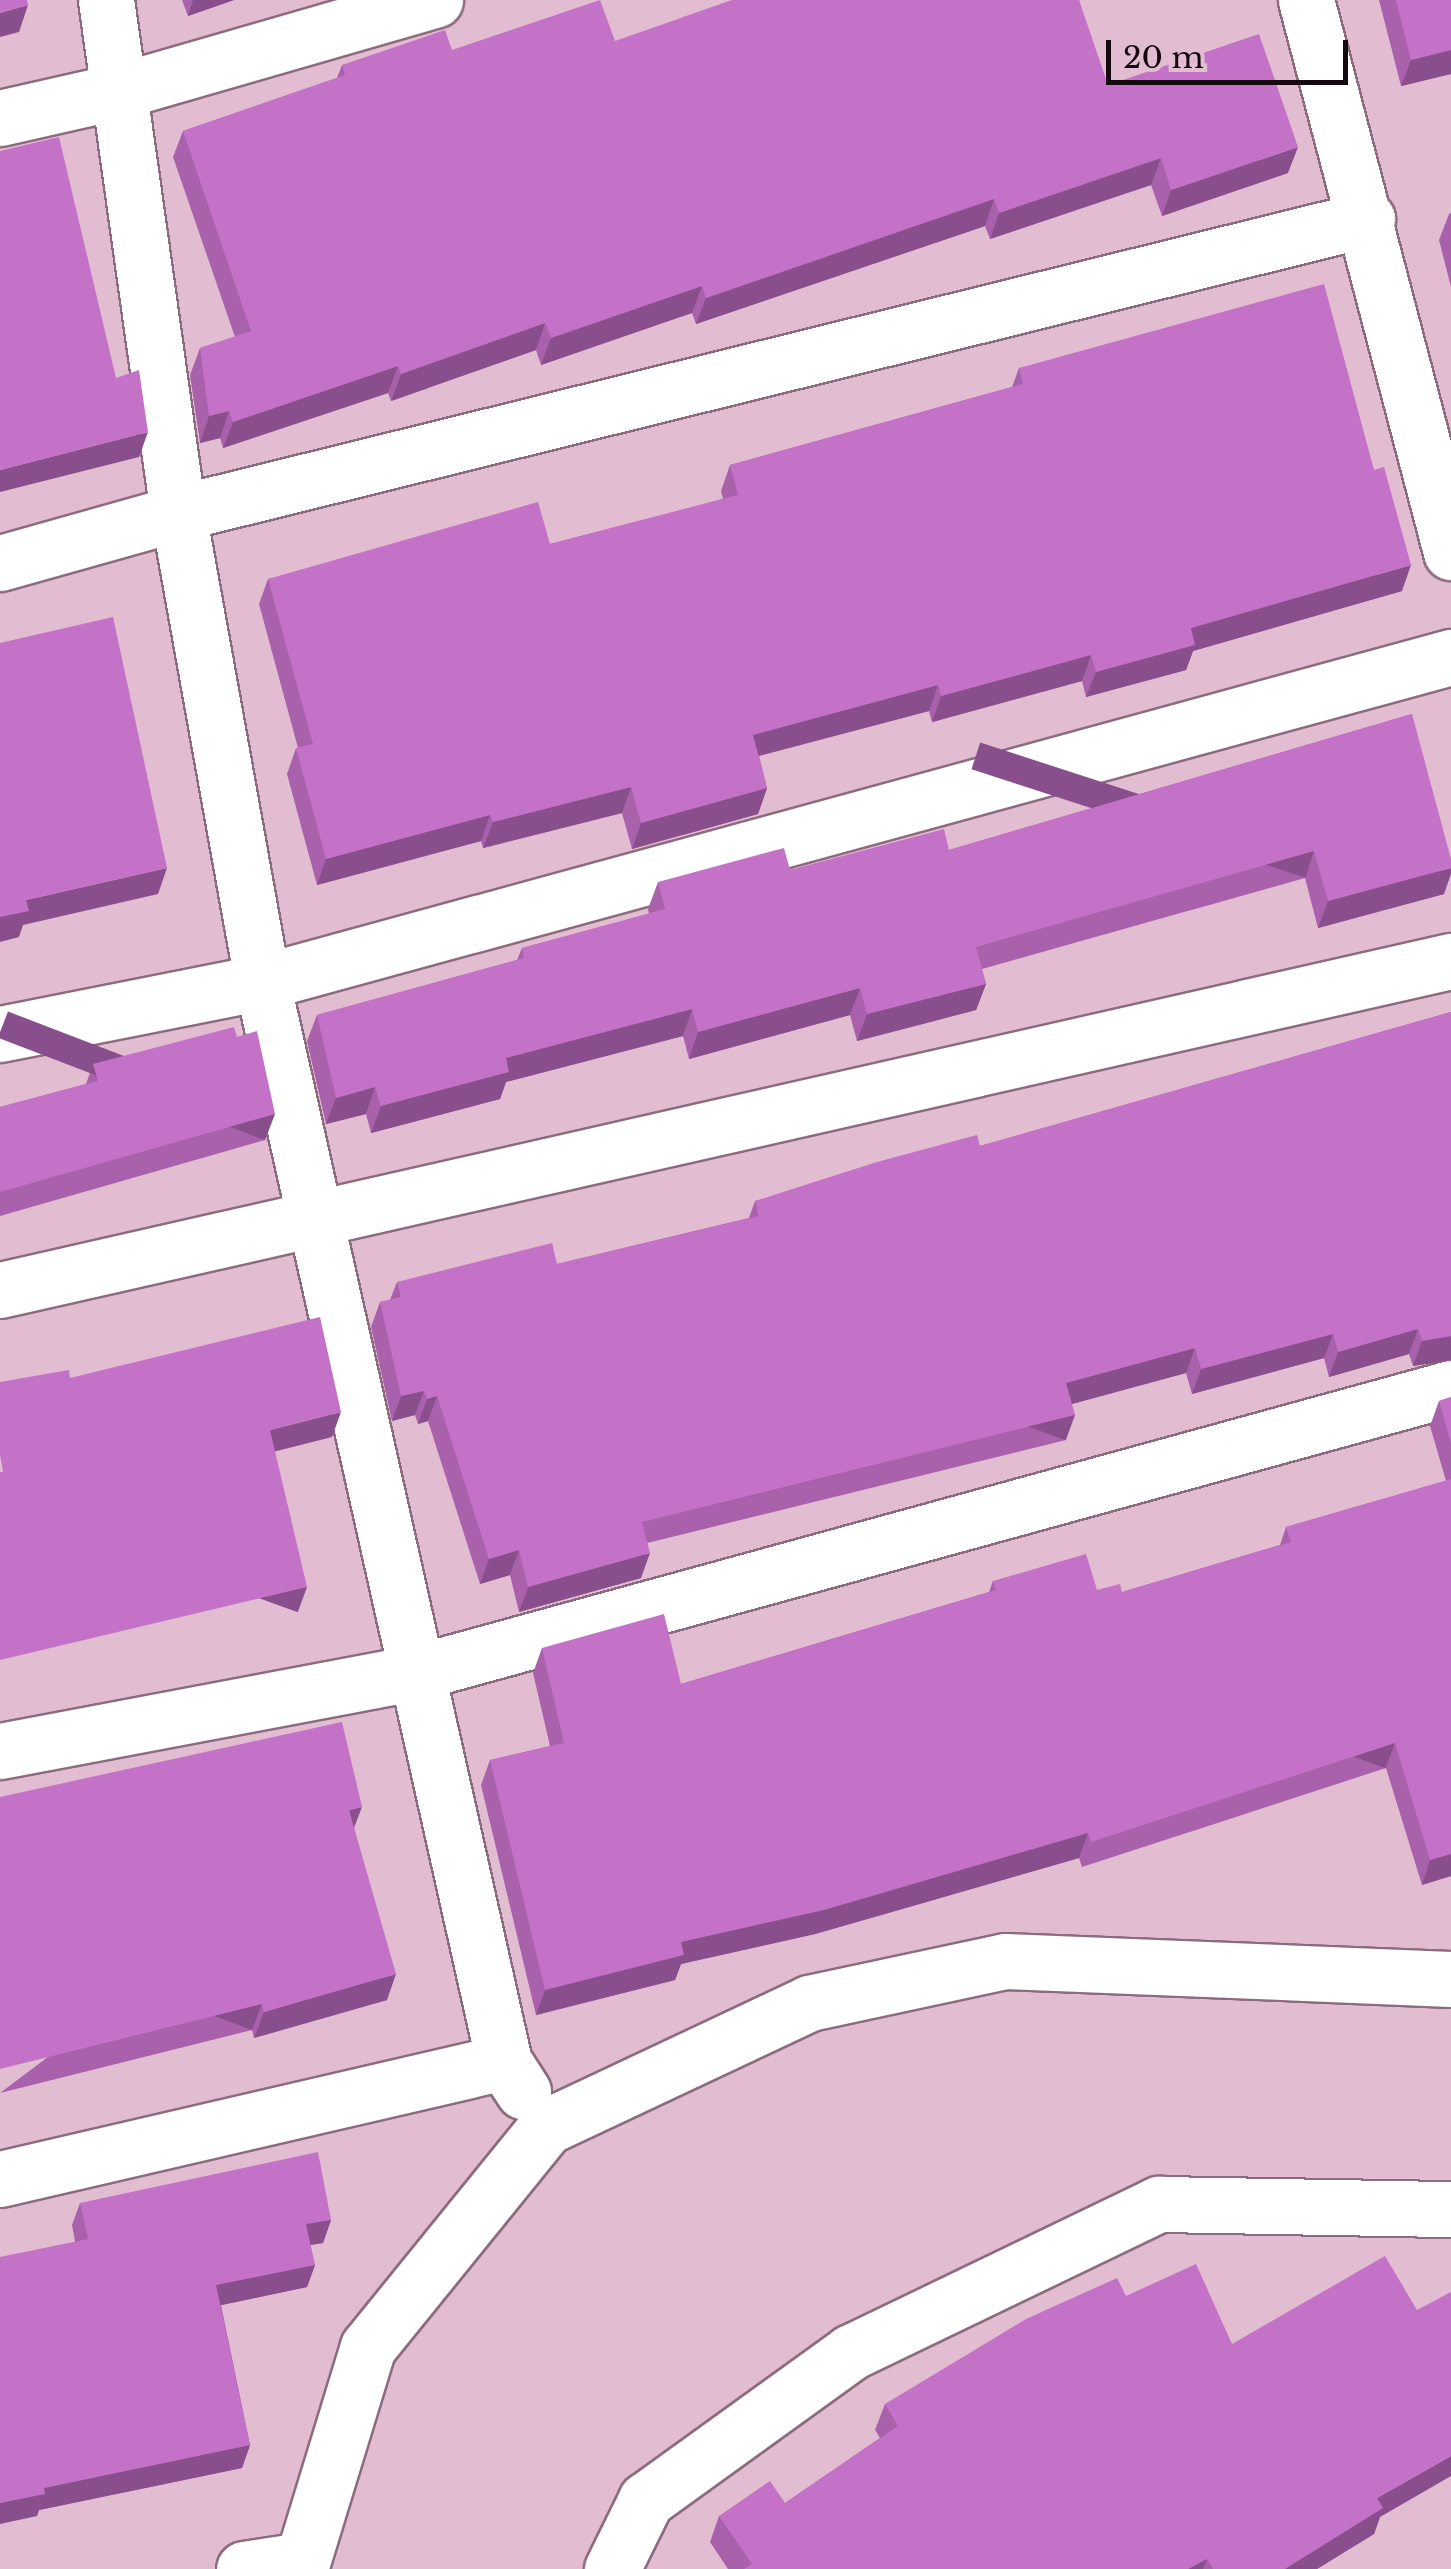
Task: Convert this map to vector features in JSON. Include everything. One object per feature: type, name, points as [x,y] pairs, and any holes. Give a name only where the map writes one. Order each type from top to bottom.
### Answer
[{"type":"street","points":[[106,0],[178,513],[262,982],[312,1223],[504,2062],[546,2127]]},
{"type":"street","points":[[0,118],[119,91],[435,0]]},
{"type":"street","points":[[1306,0],[1367,219],[1451,552]]},
{"type":"street","points":[[0,564],[178,513],[1367,219]]},
{"type":"street","points":[[0,1034],[262,982],[1451,657]]},
{"type":"street","points":[[0,1290],[312,1223],[1451,961]]},
{"type":"street","points":[[0,1752],[414,1673],[1451,1388]]},
{"type":"street","points":[[244,2569],[301,2564],[368,2347],[546,2127],[808,2003],[1005,1961],[1451,1979]]},
{"type":"street","points":[[0,2179],[504,2062]]},
{"type":"street","points":[[612,2569],[646,2500],[851,2352],[1160,2204],[1451,2209]]},
{"type":"building","points":[[0,0],[27,0],[28,5],[0,13]]},
{"type":"building","points":[[600,0],[615,41],[732,0],[1079,0],[1108,85],[1259,34],[1298,147],[1171,190],[1161,158],[999,213],[994,199],[706,298],[702,286],[551,338],[545,323],[401,374],[398,366],[233,422],[229,411],[209,416],[200,348],[251,331],[183,131],[345,75],[342,65],[445,30],[452,50]]},
{"type":"building","points":[[1396,0],[1451,0],[1451,50],[1411,60]]},
{"type":"building","points":[[59,137],[116,378],[139,370],[148,432],[0,470],[0,151]]},
{"type":"building","points":[[1324,284],[1374,470],[1384,467],[1411,565],[1191,628],[1195,645],[1096,672],[1091,655],[941,696],[938,685],[753,735],[767,788],[641,823],[631,787],[493,822],[490,815],[326,859],[296,748],[313,744],[268,579],[538,502],[550,544],[738,495],[730,465],[1023,384],[1019,368]]},
{"type":"building","points":[[113,617],[167,868],[26,900],[29,911],[0,917],[0,643]]},
{"type":"building","points":[[1412,714],[1451,868],[1328,901],[1314,851],[976,947],[986,984],[867,1014],[860,988],[698,1032],[692,1009],[506,1058],[509,1072],[381,1106],[375,1087],[336,1098],[317,1015],[524,958],[522,948],[665,909],[658,882],[784,848],[790,870],[944,829],[949,850]]},
{"type":"building","points":[[1451,1012],[1451,1336],[1422,1341],[1418,1329],[1338,1352],[1333,1334],[1201,1369],[1195,1348],[1066,1383],[1075,1415],[642,1522],[650,1553],[528,1587],[519,1550],[489,1559],[437,1396],[427,1399],[424,1391],[401,1396],[380,1302],[401,1297],[397,1282],[552,1243],[557,1264],[759,1216],[755,1201],[877,1162],[977,1135],[980,1146]]},
{"type":"building","points":[[234,1027],[237,1037],[257,1031],[275,1114],[0,1192],[0,1107],[98,1081],[93,1064]]},
{"type":"building","points":[[320,1317],[341,1412],[270,1430],[307,1587],[0,1660],[0,1382],[69,1370],[70,1378]]},
{"type":"building","points":[[1451,1397],[1451,1443],[1439,1401]]},
{"type":"building","points":[[1451,1479],[1451,1854],[1430,1860],[1395,1743],[1091,1842],[1088,1833],[824,1910],[681,1942],[684,1955],[545,1990],[490,1760],[564,1743],[542,1648],[664,1614],[681,1684],[996,1590],[993,1581],[1086,1554],[1097,1590],[1120,1584],[1122,1592],[1291,1542],[1286,1527]]},
{"type":"building","points":[[342,1722],[362,1807],[349,1810],[396,1974],[264,2012],[262,2004],[0,2069],[0,1797]]},
{"type":"building","points":[[318,2152],[331,2220],[306,2224],[315,2265],[216,2285],[250,2445],[44,2488],[45,2494],[0,2503],[0,2257],[88,2239],[80,2203]]},
{"type":"building","points":[[1385,2256],[1417,2310],[1451,2292],[1451,2456],[1377,2498],[1383,2508],[1285,2569],[1213,2569],[1207,2559],[1188,2569],[744,2569],[752,2564],[719,2516],[770,2481],[785,2503],[898,2426],[885,2404],[1026,2319],[1117,2278],[1126,2296],[1196,2264],[1232,2344]]}]
